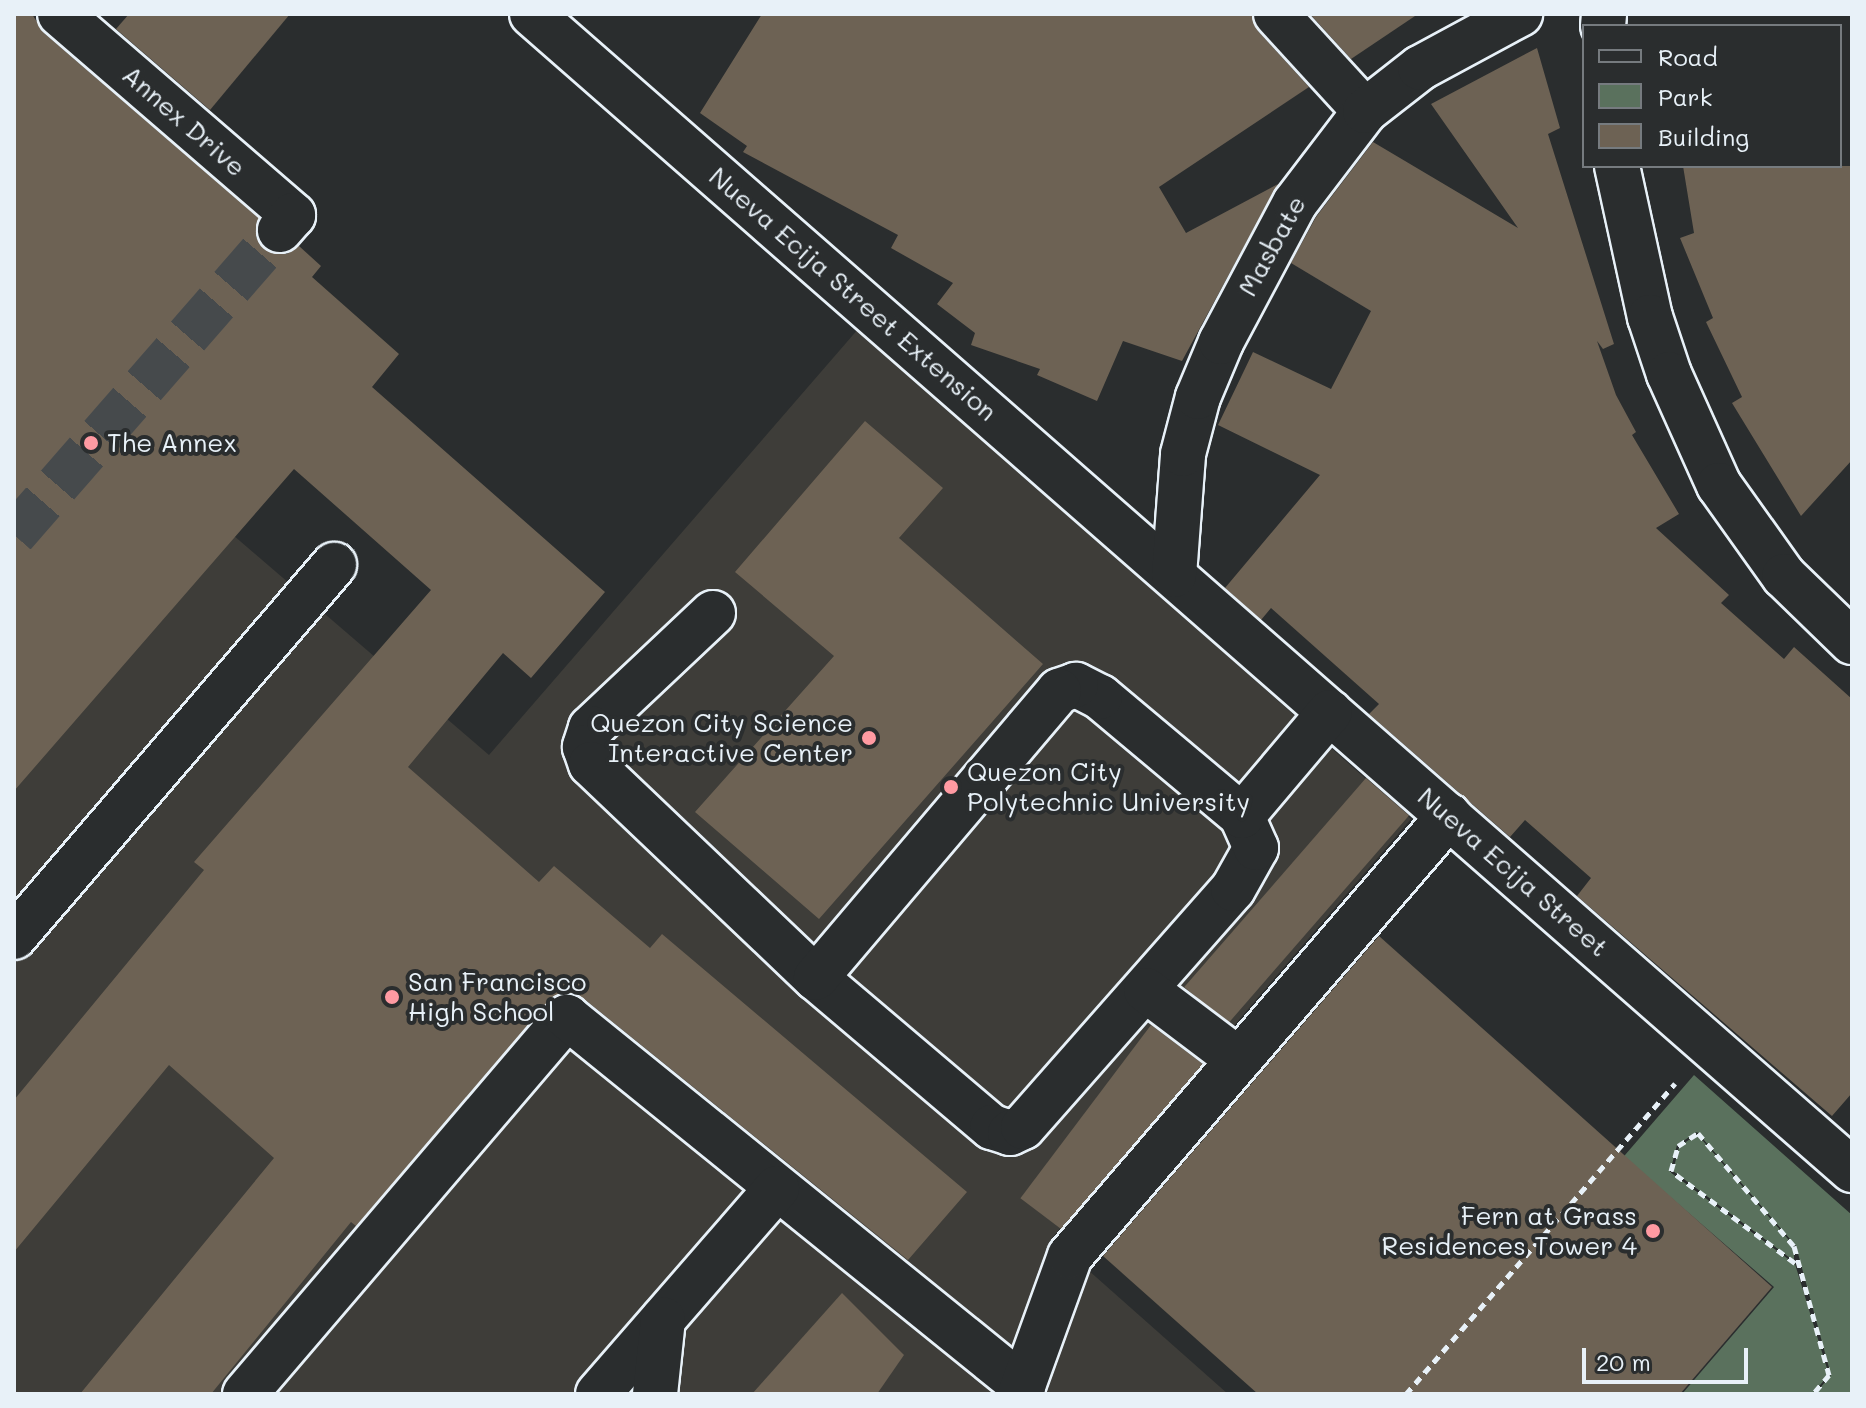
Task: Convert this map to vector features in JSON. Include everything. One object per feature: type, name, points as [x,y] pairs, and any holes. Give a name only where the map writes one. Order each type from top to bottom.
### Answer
[{"type":"street","name":"Annex Drive","points":[[60,14],[293,215],[280,230]]},
{"type":"street","name":"Nueva Ecija Street Extension","points":[[532,14],[1174,575]]},
{"type":"street","points":[[1276,14],[1365,111]]},
{"type":"street","name":"Masbate","points":[[1174,575],[1183,454],[1198,397],[1235,314],[1295,203],[1365,111],[1420,68],[1520,14]]},
{"type":"street","points":[[1617,168],[1650,317],[1669,374],[1719,485],[1784,576],[1852,642]]},
{"type":"street","points":[[14,937],[334,565]]},
{"type":"street","name":"Nueva Ecija Street","points":[[1174,575],[1852,1170]]},
{"type":"street","points":[[713,613],[591,728],[585,747],[591,764],[816,978],[992,1127],[1010,1133],[1023,1127],[1233,889],[1256,848],[1242,816],[1100,697],[1076,685],[1059,691],[816,978]]},
{"type":"street","points":[[1242,816],[1330,712]]},
{"type":"street","points":[[245,1394],[567,1017],[1022,1390],[1070,1256],[1449,816]]},
{"type":"street","points":[[1146,990],[1239,1060]]},
{"type":"street","points":[[598,1394],[777,1188]]},
{"type":"street","points":[[655,1394],[663,1319]]},
{"type":"path","points":[[1406,1394],[1677,1080]]},
{"type":"path","points":[[1795,1263],[1671,1171],[1678,1146],[1698,1133],[1794,1246],[1795,1263],[1829,1375],[1813,1394]]},
{"type":"shaded area","points":[[859,328],[1411,819],[1052,1238],[1228,1394],[14,1394],[14,672],[176,486],[489,755]]},
{"type":"green space","points":[[1694,1075],[1852,1215],[1852,1394],[1815,1394],[1831,1375],[1796,1246],[1697,1132],[1677,1145],[1670,1172],[1795,1264],[1829,1375],[1812,1394],[1682,1394],[1774,1287],[1638,1169],[1419,1394]]},
{"type":"green space","points":[[1697,1134],[1794,1246],[1794,1261],[1673,1171],[1679,1147]]},
{"type":"building","points":[[14,14],[32,14],[44,33],[259,218],[256,237],[264,249],[287,254],[299,246],[321,266],[312,277],[399,354],[372,387],[605,592],[531,678],[503,653],[408,767],[539,882],[554,866],[650,948],[662,934],[967,1192],[908,1260],[583,998],[559,993],[356,1226],[351,1222],[211,1394],[80,1394],[274,1158],[169,1065],[14,1252],[14,1100],[204,870],[194,862],[431,590],[294,469],[14,791]]},
{"type":"building","points":[[129,14],[290,14],[210,110],[116,29]]},
{"type":"building","points":[[762,14],[1252,14],[1258,31],[1309,87],[1159,187],[1186,233],[1278,184],[1182,361],[1123,341],[1097,401],[1037,375],[1040,369],[971,345],[975,333],[937,304],[953,283],[891,248],[898,235],[743,152],[747,146],[700,113]]},
{"type":"building","points":[[1310,14],[1418,14],[1351,59]]},
{"type":"building","points":[[1537,48],[1560,128],[1548,134],[1614,344],[1603,349],[1597,341],[1616,395],[1636,432],[1632,435],[1679,514],[1656,528],[1729,595],[1721,603],[1784,659],[1794,647],[1852,699],[1852,1093],[1832,1116],[1577,896],[1591,878],[1525,820],[1510,837],[1369,714],[1379,704],[1271,608],[1261,620],[1225,588],[1320,475],[1218,425],[1253,352],[1331,389],[1371,311],[1291,263],[1316,217],[1373,142],[1518,228],[1431,104]]},
{"type":"building","points":[[1852,166],[1852,460],[1801,516],[1732,403],[1742,397],[1706,322],[1713,318],[1680,238],[1694,233],[1683,168]]},
{"type":"building","name":"Quezon City Science Interactive Center","points":[[865,421],[943,488],[899,538],[1043,664],[819,919],[695,812],[834,656],[735,572]]},
{"type":"building","points":[[1366,778],[1409,815],[1227,1024],[1184,987]]},
{"type":"building","points":[[1379,936],[1772,1287],[1680,1394],[1258,1394],[1103,1256]]},
{"type":"building","points":[[1151,1025],[1203,1064],[1072,1237],[1020,1198]]},
{"type":"building","points":[[842,1293],[904,1355],[877,1394],[752,1394]]},
{"type":"tunnel","points":[[14,535],[280,230]]},
{"type":"place","name":"The Annex","points":[[91,443]]},
{"type":"place","name":"Quezon City Science Interactive Center","points":[[869,738]]},
{"type":"place","name":"Quezon City Polytechnic University","points":[[951,787]]},
{"type":"place","name":"San Francisco High School","points":[[392,997]]},
{"type":"place","name":"Fern at Grass Residences Tower 4","points":[[1653,1231]]}]
